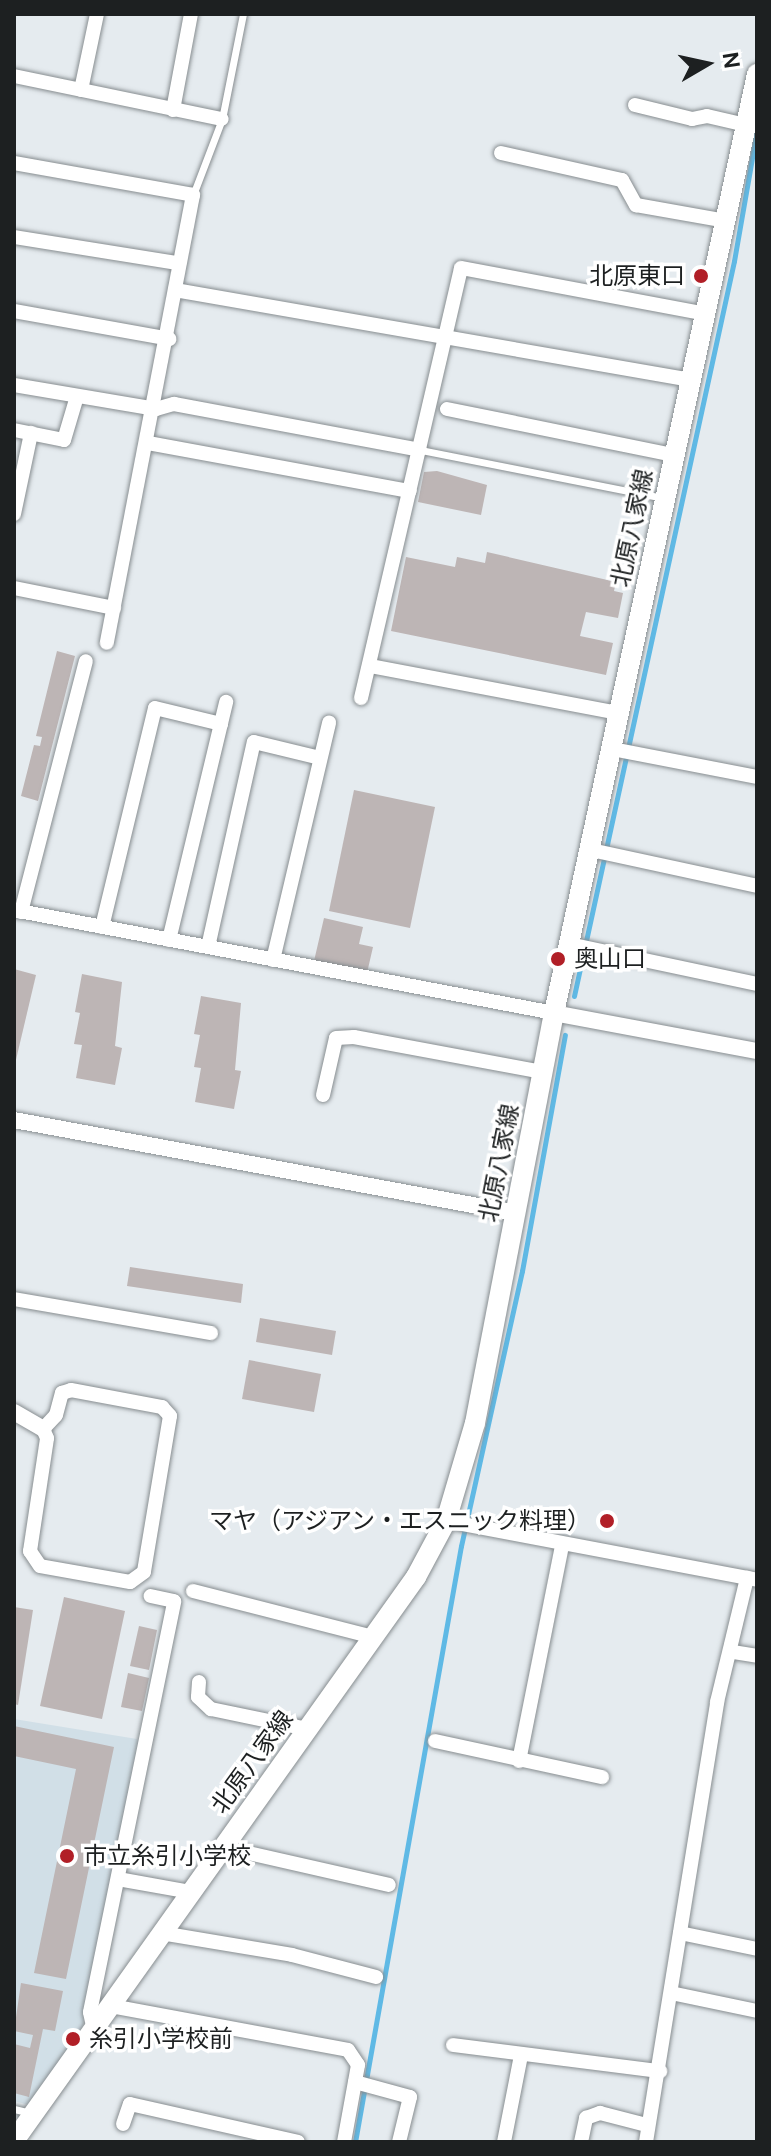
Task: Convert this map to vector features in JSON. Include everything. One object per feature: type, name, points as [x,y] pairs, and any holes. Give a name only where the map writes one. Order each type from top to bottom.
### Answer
[{"type":"main road","name":"北原八家線","points":[[14,2141],[24,2111],[94,2030],[416,1577],[446,1521],[475,1423],[554,1013],[674,455],[726,221],[750,147],[746,125],[757,74]]},
{"type":"street","points":[[81,90],[97,14]]},
{"type":"street","points":[[173,110],[191,14]]},
{"type":"street","points":[[14,76],[222,119]]},
{"type":"street","points":[[635,105],[692,119],[707,116],[746,125]]},
{"type":"street","points":[[501,153],[622,180],[636,205],[726,221]]},
{"type":"street","points":[[14,163],[193,195],[177,263],[169,339],[156,409],[107,643]]},
{"type":"street","points":[[14,237],[177,263]]},
{"type":"street","points":[[361,698],[461,268],[706,314]]},
{"type":"street","points":[[175,290],[691,380]]},
{"type":"street","points":[[14,311],[169,339]]},
{"type":"street","points":[[14,385],[156,409],[174,404],[420,450]]},
{"type":"street","points":[[14,430],[64,440],[77,396]]},
{"type":"street","points":[[447,409],[674,455]]},
{"type":"street","points":[[14,514],[31,433]]},
{"type":"street","points":[[148,443],[410,491]]},
{"type":"street","points":[[14,588],[114,608]]},
{"type":"street","points":[[86,661],[18,911],[757,1051]]},
{"type":"street","points":[[370,666],[619,713]]},
{"type":"street","points":[[169,940],[226,702]]},
{"type":"street","points":[[102,927],[155,708],[221,724]]},
{"type":"street","points":[[273,960],[329,723]]},
{"type":"street","points":[[208,947],[254,742],[320,758]]},
{"type":"street","points":[[612,749],[757,777]]},
{"type":"street","points":[[591,850],[757,886]]},
{"type":"street","points":[[569,944],[757,984]]},
{"type":"street","points":[[323,1095],[336,1038],[345,1037],[542,1072]]},
{"type":"street","points":[[14,1120],[516,1213]]},
{"type":"street","points":[[14,1299],[211,1333]]},
{"type":"street","points":[[14,1412],[43,1429],[47,1438],[30,1551],[34,1559],[40,1566],[130,1582],[144,1572],[170,1416],[162,1407],[71,1390],[62,1393],[56,1415],[43,1429]]},
{"type":"street","points":[[446,1521],[562,1546],[752,1579],[717,1702],[660,2071],[646,2125],[646,2142]]},
{"type":"street","points":[[519,1761],[562,1546]]},
{"type":"street","points":[[193,1591],[374,1637]]},
{"type":"street","points":[[94,2030],[90,2012],[174,1601],[151,1596]]},
{"type":"street","points":[[733,1652],[757,1656]]},
{"type":"street","points":[[199,1682],[198,1697],[211,1709],[308,1729]]},
{"type":"street","points":[[435,1741],[602,1777]]},
{"type":"street","points":[[222,1847],[389,1885]]},
{"type":"street","points":[[118,1879],[190,1892]]},
{"type":"street","points":[[161,1933],[292,1955],[376,1977]]},
{"type":"street","points":[[680,1933],[757,1949]]},
{"type":"street","points":[[671,1993],[757,2011]]},
{"type":"street","points":[[111,2006],[348,2050],[358,2065],[344,2142]]},
{"type":"street","points":[[453,2045],[660,2071]]},
{"type":"street","points":[[504,2142],[521,2055]]},
{"type":"street","points":[[355,2082],[410,2097],[399,2142]]},
{"type":"street","points":[[123,2124],[130,2104],[298,2142]]},
{"type":"street","points":[[581,2142],[586,2118],[600,2113],[646,2125]]},
{"type":"lane","points":[[193,195],[222,119],[243,14]]},
{"type":"lane","points":[[420,450],[666,499]]},
{"type":"shaded area","name":"市立糸引小学校","points":[[14,1719],[137,1739],[141,1746],[82,2030],[29,2105],[14,2101]]},
{"type":"building","points":[[437,471],[487,485],[481,515],[418,502],[424,472]]},
{"type":"building","points":[[487,552],[616,582],[614,591],[623,593],[618,618],[586,612],[580,636],[613,643],[606,675],[391,631],[406,557],[455,567],[457,557],[485,563]]},
{"type":"building","points":[[57,651],[75,656],[38,801],[21,796],[34,745],[40,746],[42,737],[36,736]]},
{"type":"building","points":[[354,790],[435,807],[410,928],[329,911]]},
{"type":"building","points":[[324,918],[363,927],[359,944],[373,947],[367,973],[314,961]]},
{"type":"building","points":[[14,969],[36,975],[15,1064],[14,1064]]},
{"type":"building","points":[[82,974],[122,982],[115,1046],[122,1048],[115,1085],[76,1078],[82,1045],[74,1044],[80,1013],[75,1012]]},
{"type":"building","points":[[201,996],[241,1003],[235,1070],[241,1071],[234,1109],[195,1102],[201,1068],[194,1067],[200,1035],[194,1034]]},
{"type":"building","points":[[130,1267],[243,1284],[241,1303],[127,1286]]},
{"type":"building","points":[[260,1318],[336,1331],[332,1355],[256,1342]]},
{"type":"building","points":[[249,1360],[321,1374],[314,1412],[242,1399]]},
{"type":"building","points":[[64,1597],[125,1611],[102,1719],[40,1706]]},
{"type":"building","points":[[14,1607],[33,1610],[18,1705],[14,1704]]},
{"type":"building","points":[[139,1626],[157,1630],[149,1670],[130,1666]]},
{"type":"building","points":[[128,1673],[149,1678],[142,1711],[121,1707]]},
{"type":"building","points":[[14,1726],[114,1747],[66,1979],[34,1973],[76,1769],[14,1756]]},
{"type":"building","points":[[21,1983],[63,1991],[55,2031],[43,2029],[29,2097],[14,2093],[14,2044],[30,2048],[33,2035],[14,2031]]},
{"type":"waterway","points":[[574,996],[734,261],[757,129]]},
{"type":"waterway","points":[[355,2142],[461,1546],[522,1271],[565,1035]]},
{"type":"place","name":"北原東口","points":[[701,276]]},
{"type":"place","name":"奥山口","points":[[558,959]]},
{"type":"place","name":"マヤ（アジアン・エスニック料理）","points":[[607,1521]]},
{"type":"place","name":"市立糸引小学校","points":[[67,1856]]},
{"type":"place","name":"糸引小学校前","points":[[73,2039]]}]
